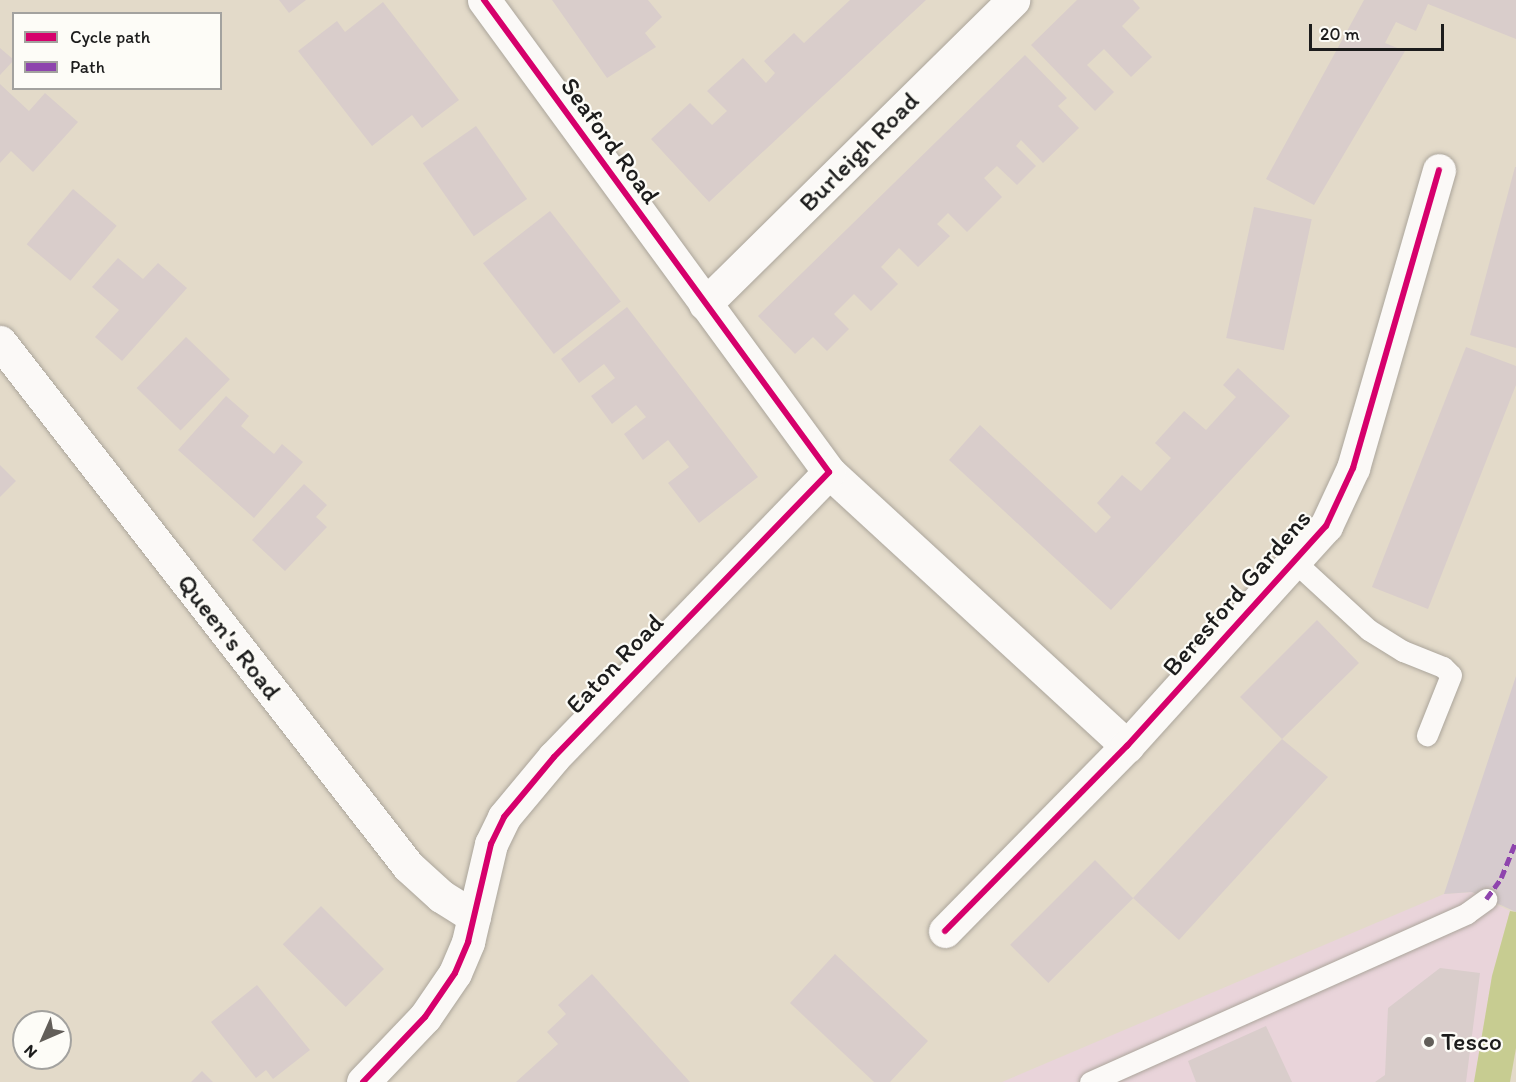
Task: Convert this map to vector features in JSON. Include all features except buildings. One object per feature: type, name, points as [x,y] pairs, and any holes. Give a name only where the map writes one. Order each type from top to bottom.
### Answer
[{"type":"street","name":"Seaford Road","points":[[484,0],[705,304]]},
{"type":"street","name":"Burleigh Road","points":[[705,304],[1013,0]]},
{"type":"street","name":"Beresford Gardens","points":[[945,931],[1127,746],[1326,526],[1353,468],[1438,170]]},
{"type":"street","points":[[705,304],[828,472],[1127,746]]},
{"type":"street","name":"Queen's Road","points":[[0,342],[408,866],[441,896],[474,917]]},
{"type":"street","name":"Eaton Road","points":[[363,1082],[445,992],[468,942],[491,844],[504,817],[554,757],[828,472]]},
{"type":"lane","points":[[1294,562],[1369,630],[1403,651],[1443,667],[1451,675],[1427,735]]},
{"type":"lane","points":[[1090,1082],[1467,913],[1486,899]]},
{"type":"shaded area","points":[[1516,676],[1516,912],[1472,892],[1444,894]]},
{"type":"shaded area","points":[[1472,892],[1510,911],[1492,976],[1474,1082],[1002,1082],[1444,894]]},
{"type":"green space","points":[[1510,911],[1516,912],[1516,1048],[1510,1082],[1474,1082],[1492,976]]},
{"type":"marked path","points":[[1486,899],[1501,878],[1516,841]]},
{"type":"cycle path","points":[[363,1082],[425,1017],[455,973],[468,942],[491,844],[504,817],[554,757],[829,472],[484,0]]},
{"type":"cycle path","points":[[945,931],[1127,746],[1326,526],[1353,468],[1439,170]]},
{"type":"place","name":"Tesco","points":[[1429,1042]]}]
